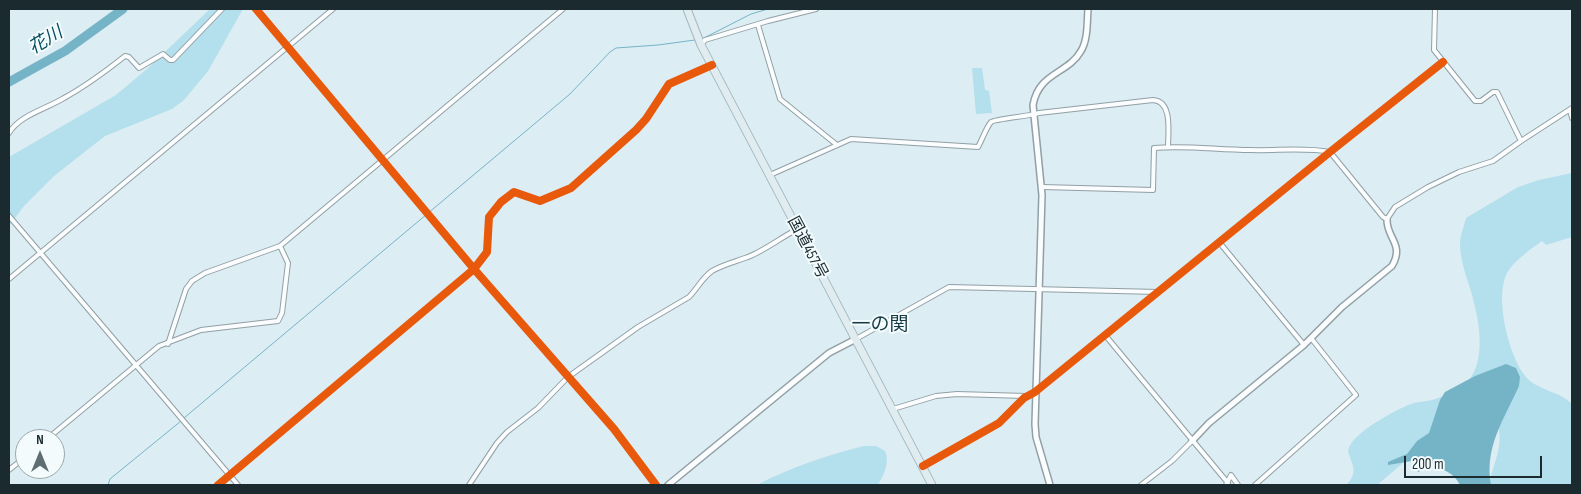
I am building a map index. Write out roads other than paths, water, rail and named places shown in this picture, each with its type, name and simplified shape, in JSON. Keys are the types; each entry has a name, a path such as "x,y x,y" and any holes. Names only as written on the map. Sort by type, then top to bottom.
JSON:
{"highway":[{"name":"国道457号","path":"687,9 700,44 796,230 923,466 931,485"}],"street":[{"path":"9,133 18,123 92,81 125,56 129,57 139,68 163,54 170,60 173,60 222,9"},
{"path":"256,9 474,270 614,429 656,485"},
{"path":"9,279 333,9"},
{"path":"168,344 186,289 192,281 206,273 280,246 563,9"},
{"path":"700,44 705,40 758,24 816,9"},
{"path":"1050,485 1036,437 1035,392 1040,290 1042,187 1033,114 1034,99 1044,82 1070,63 1081,52 1085,41 1088,9"},
{"path":"1435,9 1434,50 1475,101 1481,101 1492,92 1497,92 1521,141"},
{"path":"758,24 780,99 837,144"},
{"path":"923,466 999,423 1024,398 1035,392 1443,62"},
{"path":"218,485 474,270 487,252 489,216 501,202 514,192 540,201 571,188 636,130 646,119 669,84 712,65"},
{"path":"768,175 850,139 978,147 993,121 1033,114 1157,100 1166,108 1168,147"},
{"path":"1141,485 1172,461 1214,418 1304,345 1342,307 1392,266 1396,259 1397,249 1388,227 1387,219 1394,207 1458,172 1493,161 1571,109 1572,118"},
{"path":"1042,187 1153,190 1154,148 1318,150 1330,152 1383,217 1387,219"},
{"path":"9,216 238,485"},
{"path":"469,485 497,443 507,432 538,408 568,377 638,327 688,297 714,270 746,258 796,230"},
{"path":"1219,242 1304,345"},
{"path":"59,429 156,348 201,330 278,321 282,312 288,264 280,246"},
{"path":"668,485 829,353 949,288 1158,292"},
{"path":"1105,335 1227,484"},
{"path":"1255,485 1356,394 1311,338"},
{"path":"893,409 936,396 957,394 1028,396"},
{"path":"1227,484 1230,476 1238,485"}],"waterway":[{"name":"花川","path":"9,82 65,51 123,9"},
{"path":"702,39 751,14 768,9"},
{"path":"184,418 570,94 610,52 616,48 695,40"},
{"path":"108,485 110,479 181,421"}],"district":[{"name":"一の関","path":"880,325"}]}
